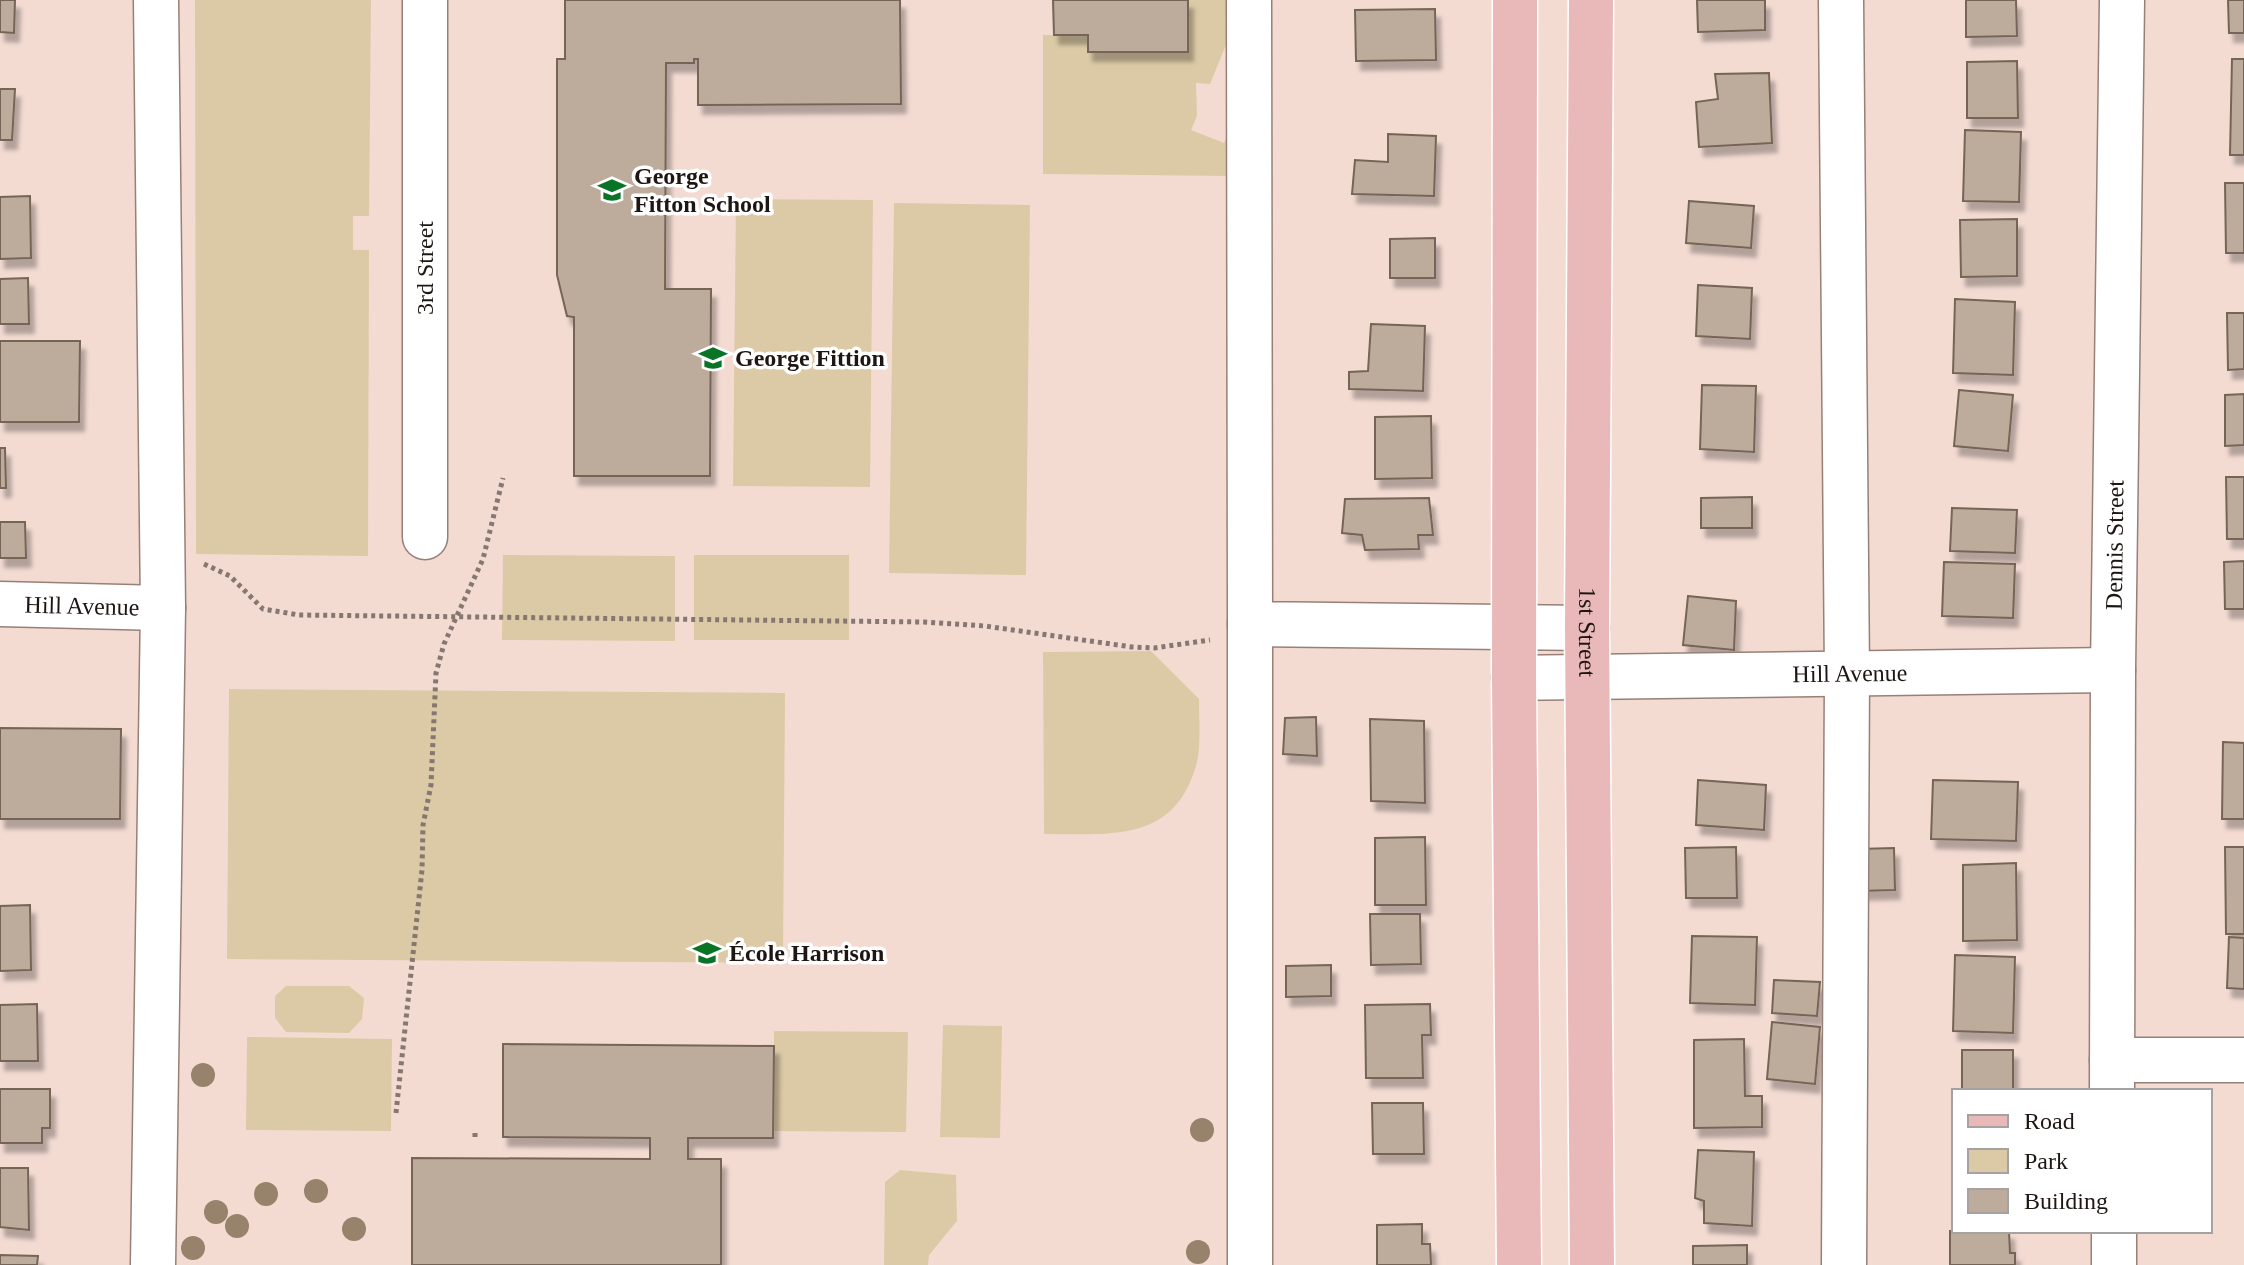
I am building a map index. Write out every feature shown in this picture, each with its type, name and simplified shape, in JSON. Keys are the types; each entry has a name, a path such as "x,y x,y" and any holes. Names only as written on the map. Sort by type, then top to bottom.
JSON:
{"main road":[{"path":"1515,0 1514,678 1519,1265"},
{"name":"1st Street","path":"1591,0 1587,677 1592,1265"}],"street":[{"path":"153,1265 163,587 156,0"},
{"name":"3rd Street","path":"425,0 425,537"},
{"path":"1249,0 1250,1265"},
{"path":"1841,0 1847,674 1844,1265"},
{"name":"Dennis Street","path":"2112,1076 2113,670 2122,0"},
{"name":"Hill Avenue","path":"0,604 163,587"},
{"path":"1250,624 1587,628"},
{"name":"Hill Avenue","path":"1514,678 2113,670"},
{"path":"2112,1076 2244,1060"},
{"path":"2114,1233 2114,1265"}],"path":[{"path":"396,1113 422,870 423,825 431,785 432,700 444,644 483,559 503,478"},
{"path":"163,587 206,564 216,567 263,609 299,615 924,622 1154,648 1220,638 1250,624"}],"green space":[{"path":"195,0 371,0 369,216 353,216 353,250 369,250 368,556 196,554"},
{"path":"1188,0 1230,0 1230,35 1210,84 1196,83 1197,116 1191,130 1224,143 1230,130 1230,176 1043,174 1043,35 1088,35 1088,52 1188,52"},
{"path":"736,199 873,200 870,487 733,486"},
{"path":"894,203 1030,205 1026,575 889,573"},
{"path":"503,555 675,556 675,641 502,640"},
{"path":"694,555 849,555 849,640 694,640"},
{"path":"1151,651 1199,699 1198,755 1187,788 1174,807 1157,820 1138,828 1117,833 1044,834 1043,652"},
{"path":"229,689 785,693 783,963 227,959"},
{"path":"286,986 349,986 364,998 362,1019 349,1033 286,1032 275,1018 275,996"},
{"path":"943,1025 1002,1026 1000,1138 940,1137"},
{"path":"774,1031 908,1032 906,1132 773,1131"},
{"path":"247,1037 392,1039 391,1131 246,1130"},
{"path":"900,1170 956,1175 957,1221 929,1255 928,1265 884,1265 885,1182"}],"building":[{"path":"0,0 15,0 14,33 0,32"},
{"name":"George Fitton School","path":"565,0 900,0 901,104 698,105 698,59 694,59 694,63 666,63 665,289 711,289 710,476 574,476 574,317 567,316 557,275 557,59 565,59"},
{"path":"1053,0 1188,0 1188,52 1088,52 1088,35 1054,35"},
{"path":"1697,0 1765,0 1765,30 1698,32"},
{"path":"1966,0 2016,0 2017,36 1966,37"},
{"path":"2228,0 2244,0 2244,33 2229,33"},
{"path":"1435,9 1436,60 1356,61 1355,10"},
{"path":"2232,59 2244,59 2244,155 2230,155"},
{"path":"2017,61 2018,118 1967,118 1967,62"},
{"path":"1769,73 1772,143 1699,147 1696,102 1718,99 1715,74"},
{"path":"0,89 15,89 12,140 0,140"},
{"path":"1965,130 2021,132 2019,202 1963,201"},
{"path":"1388,134 1436,136 1434,196 1352,194 1355,160 1388,162"},
{"path":"2225,183 2244,183 2244,253 2226,253"},
{"path":"30,196 31,258 0,259 0,197"},
{"path":"1689,201 1754,206 1751,248 1686,243"},
{"path":"2017,219 2017,276 1961,277 1960,220"},
{"path":"1435,238 1435,278 1390,278 1390,239"},
{"path":"28,278 29,324 0,324 0,279"},
{"path":"1698,285 1752,288 1750,339 1696,336"},
{"path":"1955,299 2015,302 2013,375 1953,373"},
{"path":"2227,313 2244,313 2244,369 2228,370"},
{"path":"1371,324 1425,326 1423,391 1349,389 1349,372 1368,371"},
{"path":"0,341 80,341 79,422 0,422"},
{"path":"1702,385 1756,386 1754,452 1700,449"},
{"path":"1959,390 2013,395 2008,451 1954,446"},
{"path":"2244,394 2244,445 2225,446 2225,395"},
{"path":"1431,416 1432,478 1375,479 1375,417"},
{"path":"0,448 5,448 6,488 0,488"},
{"path":"2226,477 2244,477 2244,539 2227,539"},
{"path":"1752,497 1752,528 1701,528 1701,498"},
{"path":"1429,498 1433,535 1418,535 1419,549 1365,550 1362,535 1342,533 1345,499"},
{"path":"1952,508 2017,510 2015,553 1950,551"},
{"path":"0,522 25,522 26,558 0,558"},
{"path":"2244,561 2244,609 2225,609 2224,562"},
{"path":"1944,562 2015,564 2013,618 1942,616"},
{"path":"1688,596 1736,601 1734,650 1683,645"},
{"path":"1316,717 1317,756 1283,754 1285,718"},
{"path":"1370,719 1424,721 1425,803 1371,801"},
{"path":"0,728 121,729 120,819 0,819"},
{"path":"2223,742 2244,743 2244,819 2222,819"},
{"path":"1698,780 1766,785 1764,830 1696,825"},
{"path":"1933,780 2018,782 2016,841 1931,839"},
{"path":"1425,837 1426,905 1375,905 1375,838"},
{"path":"1736,847 1737,898 1686,898 1685,848"},
{"path":"2225,847 2244,847 2244,934 2226,934"},
{"path":"1894,848 1895,890 1858,891 1858,849"},
{"path":"2016,863 2017,940 1963,941 1963,865"},
{"path":"30,905 31,970 0,971 0,906"},
{"path":"1370,914 1420,914 1421,964 1371,965"},
{"path":"1692,936 1757,937 1755,1005 1690,1003"},
{"path":"2229,937 2244,938 2244,989 2227,988"},
{"path":"1955,955 2015,957 2013,1033 1953,1031"},
{"path":"1331,965 1331,996 1286,997 1286,966"},
{"path":"1774,980 1820,982 1817,1016 1772,1013"},
{"path":"37,1004 38,1061 0,1061 0,1005"},
{"path":"1430,1004 1431,1035 1422,1035 1423,1078 1366,1078 1365,1005"},
{"path":"1772,1022 1820,1027 1815,1084 1767,1079"},
{"path":"1744,1039 1745,1096 1762,1096 1762,1127 1694,1128 1694,1040"},
{"path":"503,1044 774,1046 773,1138 688,1138 688,1159 721,1159 721,1265 412,1265 412,1158 650,1159 650,1138 503,1137"},
{"path":"1962,1050 2013,1050 2013,1089 1962,1089"},
{"path":"0,1089 50,1089 50,1128 42,1128 42,1143 0,1143"},
{"path":"1372,1103 1423,1103 1424,1154 1373,1154"},
{"path":"1698,1150 1754,1152 1752,1226 1704,1223 1704,1201 1695,1198"},
{"path":"0,1168 28,1168 29,1230 0,1227"},
{"path":"1422,1224 1422,1244 1430,1244 1431,1265 1377,1265 1377,1225"},
{"path":"1950,1231 2009,1233 2010,1253 2015,1253 2015,1265 1950,1265"},
{"path":"1747,1245 1747,1265 1693,1265 1693,1246"},
{"path":"0,1255 38,1256 37,1265 0,1265"}],"place":[{"name":"George Fitton School","path":"612,190"},
{"name":"George Fittion","path":"713,358"},
{"name":"École Harrison","path":"707,953"}]}
